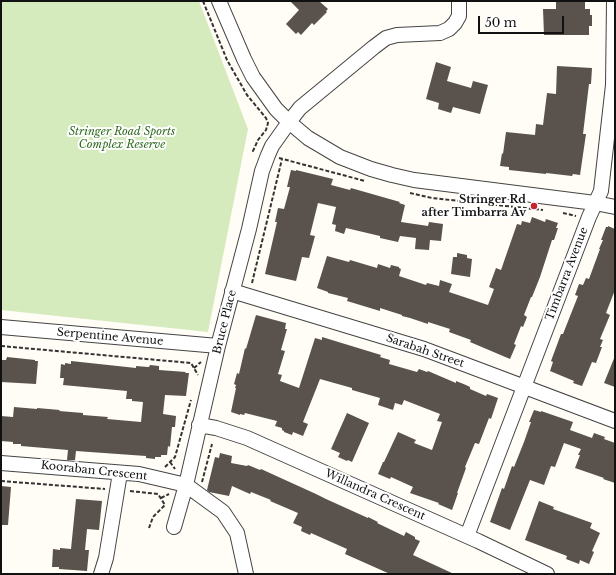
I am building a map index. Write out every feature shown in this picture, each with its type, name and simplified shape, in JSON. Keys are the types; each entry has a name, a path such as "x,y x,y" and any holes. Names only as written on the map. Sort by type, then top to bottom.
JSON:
{"street":[{"path":"219,1 253,77 276,109 308,138 340,157 371,169 414,180 615,207"},
{"name":"Bruce Place","path":"174,527 186,484 218,346 262,170 272,146 300,108 386,38 397,35 440,33 449,29 459,16 459,1"},
{"name":"Timbarra Avenue","path":"467,536 589,217 601,191 613,84 614,1"},
{"name":"Sarabah Street","path":"232,291 424,349 615,421"},
{"name":"Serpentine Avenue","path":"1,327 218,346"},
{"name":"Willandra Crescent","path":"199,425 216,428 247,438 467,536 547,574"},
{"name":"Kooraban Crescent","path":"1,463 140,474 186,484"},
{"path":"100,574 106,558 120,473"},
{"path":"186,484 223,512 237,533 246,574"}],"path":[{"path":"251,286 282,159"},
{"path":"1,346 191,363 198,375"},
{"path":"163,468 176,457 192,397"},
{"path":"202,485 212,444"},
{"path":"1,481 158,494 165,505 153,517 149,528"}],"green space":[{"name":"Stringer Road Sports Complex Reserve","path":"1,1 199,1 248,129 208,332 1,310"}],"building":[{"path":"290,1 319,1 328,9 326,11 327,12 314,25 312,23 301,35 298,32 296,34 286,24 299,10"},
{"path":"556,1 585,1 585,9 590,9 590,15 592,15 592,26 589,26 589,35 544,35 543,9 556,9"},
{"path":"436,62 451,67 447,81 471,88 473,81 488,85 480,114 453,107 451,113 438,109 439,103 426,99"},
{"path":"557,66 592,68 583,134 586,134 580,175 573,174 572,176 509,170 509,167 500,166 506,132 535,135 536,124 543,125 547,93 556,94"},
{"path":"291,170 333,179 331,185 350,190 351,188 400,202 399,203 405,205 401,222 428,226 429,222 443,224 441,241 430,240 429,250 415,249 416,238 400,236 398,242 346,228 344,234 335,231 336,225 332,224 336,207 318,203 310,235 315,236 309,258 302,257 296,281 265,274 277,222 275,222 278,208 284,209 290,187 287,187"},
{"path":"532,217 545,222 546,219 558,223 556,228 558,228 554,240 552,240 540,277 524,315 527,317 523,327 521,326 514,344 516,345 510,359 470,342 471,340 449,332 450,329 428,322 428,324 380,308 380,311 347,301 348,298 328,293 317,288 327,256 349,262 350,260 377,268 378,264 390,268 391,265 399,267 401,269 399,276 426,285 427,283 439,286 440,280 452,284 449,292 488,305 494,289 489,287 496,268 501,270 517,224 521,225 522,221 530,223"},
{"path":"608,226 615,229 615,290 606,313 610,315 600,339 603,340 600,347 602,347 596,363 592,362 582,386 550,371 553,362 551,361 578,296 575,295 579,284 583,285 586,278 589,279 603,240 601,240 606,227"},
{"path":"457,253 467,255 467,258 472,259 470,277 451,274 453,257 457,257"},
{"path":"256,315 286,323 285,329 287,329 281,350 285,351 278,374 282,375 280,381 299,388 315,338 322,340 322,337 381,355 380,357 390,360 389,364 417,372 419,369 428,371 456,383 456,381 466,385 470,387 470,389 486,396 487,394 498,398 491,419 489,418 479,444 475,443 465,467 466,468 452,510 438,504 439,503 410,493 413,487 391,477 390,479 378,474 398,432 416,440 414,443 432,450 442,422 437,421 440,414 404,400 402,405 395,403 393,410 378,405 380,398 320,379 303,422 308,424 303,436 293,432 292,435 284,432 282,428 275,426 277,421 245,413 244,415 240,415 231,412 236,388 236,385 234,384 237,373 239,374 245,348 246,349"},
{"path":"615,356 615,387 604,383"},
{"path":"7,357 38,361 36,384 1,382 1,360 6,360"},
{"path":"71,361 136,368 136,366 149,367 150,365 159,366 159,370 189,373 186,396 165,395 163,414 176,416 175,427 172,427 170,447 168,446 167,455 155,457 155,459 146,458 146,456 76,451 75,460 67,460 68,450 21,446 21,444 13,444 13,442 1,441 1,416 13,417 14,407 60,410 59,411 83,413 83,415 108,417 107,419 141,422 143,402 126,399 127,391 63,385 64,378 60,378 61,364 71,364"},
{"path":"534,410 573,422 570,430 592,438 594,433 615,443 615,483 575,468 581,449 564,443 555,467 551,466 544,485 530,480 510,530 490,522 502,488 504,489 512,466 514,467 524,442"},
{"path":"347,413 369,423 352,462 338,457 340,453 331,449"},
{"path":"220,453 232,456 231,463 248,465 260,470 261,469 368,517 404,536 406,532 420,541 413,555 454,574 390,574 345,554 347,549 311,533 310,535 301,531 302,527 293,523 298,513 270,501 271,500 251,492 250,494 232,486 229,496 209,492 207,490 215,457 219,458"},
{"path":"1,486 11,487 8,525 1,525"},
{"path":"76,499 102,501 99,530 87,529 85,550 89,550 87,571 52,567 53,549 71,549"},
{"path":"539,501 554,507 553,509 592,523 590,528 600,533 592,551 594,552 589,564 580,560 579,564 566,559 567,556 525,540"}],"place":[{"name":"Stringer Rd after Timbarra Av","path":"534,206"}]}
